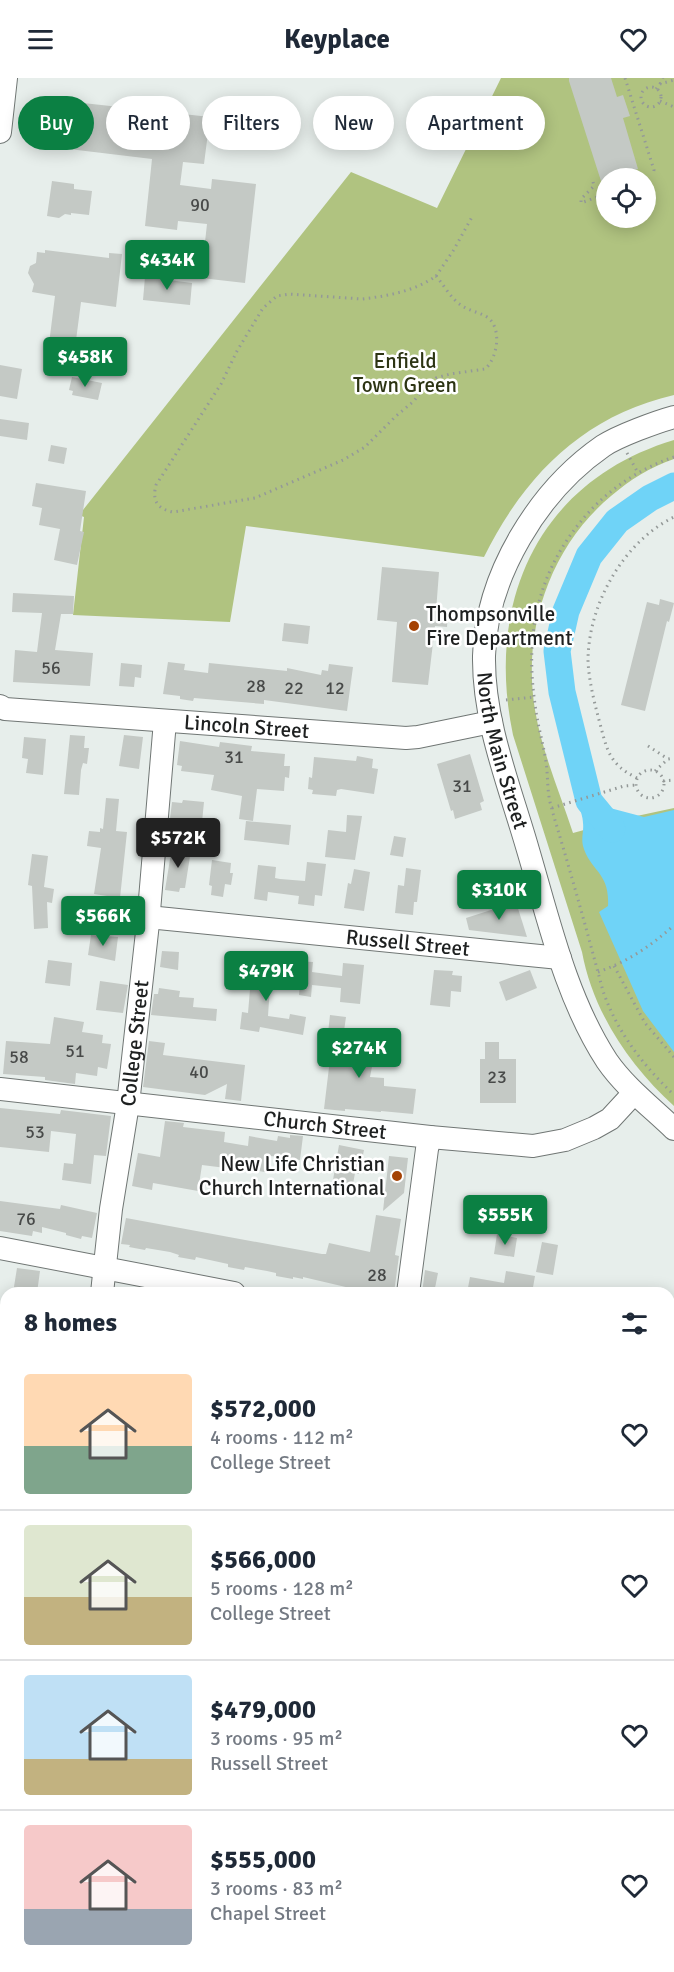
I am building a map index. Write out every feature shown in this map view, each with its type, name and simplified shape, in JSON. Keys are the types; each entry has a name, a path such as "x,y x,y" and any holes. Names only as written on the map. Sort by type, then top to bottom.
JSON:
{"street":[{"path":"0,132 6,78"},
{"name":"North Main Street","path":"674,417 604,445 577,467 531,519 513,549 492,601 484,656 491,723 560,958 584,1019 608,1062 634,1093 674,1129"},
{"name":"Lincoln Street","path":"0,706 165,721 406,738 491,723"},
{"name":"College Street","path":"103,1287 111,1209 128,1104 148,917 165,721"},
{"name":"Russell Street","path":"148,917 560,958"},
{"name":"Church Street","path":"0,1089 430,1137 533,1146 549,1144 594,1128 610,1119 634,1093"},
{"path":"409,1287 430,1137"},
{"path":"0,1248 202,1287"}],"path":[{"path":"625,78 653,168"},
{"path":"656,89 663,78"},
{"path":"660,84 674,80"},
{"path":"652,87 656,89 660,93 658,104 652,107 646,105 642,101 642,94 646,89 652,87"},
{"path":"660,100 674,107"},
{"path":"633,104 642,101"},
{"path":"593,182 594,186 581,199 581,203 596,197"},
{"path":"436,276 460,305 488,318 493,323 496,348 489,366 485,369 436,378 365,447 344,460 314,471 266,494 255,498 172,512 156,505 154,500 156,485 221,384 237,351 267,303 277,296 289,294 374,298 423,285 436,276 472,217"},
{"path":"627,453 638,473"},
{"path":"674,457 638,473 608,493 588,513 563,545 547,575 536,610 532,675 554,807 608,1006 620,1030 640,1059 674,1095"},
{"path":"637,778 620,768 608,752 590,677 588,660 591,638 601,598 620,567 654,529 674,518"},
{"path":"504,700 534,697"},
{"path":"648,746 668,759"},
{"path":"655,771 662,777 662,791 656,797 643,796 636,785 637,778 644,772 655,771 668,759 674,758"},
{"path":"663,782 674,780"},
{"path":"554,807 624,786 636,785"},
{"path":"598,972 615,966 655,943 673,926"},
{"path":"615,966 645,1023 674,1057"}],"green space":[{"name":"Enfield Town Green","path":"501,78 674,78 674,395 641,405 612,418 584,434 560,454 518,500 484,557 246,526 230,622 73,615 84,517 79,515 351,172 437,208 466,150 545,150 545,96 492,96"},
{"path":"674,440 674,459 649,470 618,490 589,517 571,540 556,566 537,621 532,680 535,710 542,741 573,833 674,808 674,1106 628,1056 604,1017 595,996 513,735 506,686 507,639 516,594 532,553 556,516 588,485 627,459"}],"water":[{"path":"602,797 610,808 644,817 674,810 674,1052 643,1011 599,912 608,906 608,895 603,879 583,846 583,821 579,804"}],"building":[{"path":"569,78 611,78 617,97 623,95 630,116 623,118 638,168 597,168"},
{"path":"94,104 106,106 106,150 190,150 190,115 202,116 202,150 206,150 204,164 183,162 180,185 211,189 212,179 256,184 245,283 201,278 207,224 178,221 177,230 145,226 152,159 77,150 94,150"},
{"path":"52,181 74,184 74,189 92,191 89,215 71,213 71,215 65,214 59,218 47,216"},
{"path":"45,250 109,258 109,253 122,254 116,307 81,302 75,348 85,350 83,365 47,360 55,296 32,292 34,284 28,273 30,266 36,263 37,252 45,253"},
{"path":"145,277 192,283 190,305 143,300"},
{"path":"0,365 22,369 17,399 0,396"},
{"path":"72,377 102,383 98,400 72,395 73,391 69,390"},
{"path":"0,419 29,423 27,440 0,436"},
{"path":"51,445 67,448 64,464 48,461"},
{"path":"36,483 86,491 80,531 84,532 77,565 54,560 60,529 39,525 42,508 32,506"},
{"name":"Thompsonville Fire Department","path":"382,567 439,572 436,611 448,612 447,627 435,626 428,685 392,682 397,622 377,620"},
{"path":"13,593 74,596 73,614 61,614 55,650 93,653 90,686 13,682 15,650 37,652 42,613 12,612"},
{"path":"660,599 674,603 669,622 667,621 645,711 621,705 647,602 659,605"},
{"path":"284,623 310,626 308,644 282,641"},
{"path":"168,662 185,664 184,670 208,673 209,663 287,671 287,668 321,675 322,670 328,671 329,664 353,667 347,711 264,700 264,704 194,698 193,701 180,699 180,696 163,694"},
{"path":"121,663 142,665 141,678 135,677 134,687 119,686"},
{"path":"70,735 85,736 84,748 89,748 87,764 83,763 81,770 79,795 64,794"},
{"path":"124,735 143,737 139,769 119,766"},
{"path":"24,737 46,739 43,775 26,773 28,759 22,758"},
{"path":"180,741 219,747 220,742 252,746 251,751 285,754 284,766 290,766 289,778 285,777 284,791 257,789 253,821 239,819 242,796 211,790 214,775 181,771 182,766 177,765"},
{"path":"470,754 484,801 480,803 482,810 455,819 437,764"},
{"path":"357,756 373,759 372,768 378,769 374,794 341,789 337,790 336,796 312,794 313,790 308,789 309,777 312,778 314,757 356,761"},
{"path":"106,798 119,799 116,831 127,832 120,898 94,894 101,848 87,846 89,831 100,832 100,828 103,829"},
{"path":"183,800 204,802 202,822 170,819 172,802 182,803"},
{"path":"347,815 362,816 355,860 325,857 328,830 346,832"},
{"path":"246,821 291,825 289,845 244,840"},
{"path":"394,836 406,838 403,857 390,855"},
{"path":"172,847 191,850 185,888 180,888 179,892 165,890"},
{"path":"32,854 48,856 44,887 54,889 52,903 47,902 48,928 34,929 32,886 28,885"},
{"path":"212,860 231,863 230,873 233,873 231,885 225,884 223,897 211,895 212,886 209,885"},
{"path":"307,862 326,864 322,896 315,895 314,906 298,904 299,896 268,892 267,901 254,899 258,865 276,867 275,878 305,881"},
{"path":"406,868 421,870 413,915 395,913 398,885 404,886"},
{"path":"354,869 370,872 364,911 344,908 348,883 351,884"},
{"path":"516,902 527,937 469,930 466,918"},
{"path":"91,935 118,937 115,961 88,955"},
{"path":"162,951 179,952 178,970 160,967"},
{"path":"253,954 272,956 268,1016 289,1019 290,1014 306,1017 303,1035 260,1027 259,1032 240,1029 242,1012 248,1013"},
{"path":"48,960 72,963 70,986 45,983"},
{"path":"296,961 313,962 312,972 342,976 343,963 364,965 360,1004 340,1002 341,988 312,985 311,997 299,995 300,983 294,982"},
{"path":"434,970 453,971 452,975 462,976 461,992 451,991 450,1007 430,1005"},
{"path":"530,970 537,988 506,1001 499,982"},
{"path":"100,981 128,985 123,1013 96,1010"},
{"path":"159,988 180,991 179,997 194,998 193,1007 217,1009 216,1021 151,1015 154,994 158,994"},
{"path":"330,1015 346,1017 342,1045 375,1051 370,1077 384,1078 384,1086 416,1089 413,1114 324,1109 330,1059 322,1058 325,1042 327,1042"},
{"path":"54,1017 84,1022 82,1032 103,1035 102,1043 111,1044 107,1069 98,1067 97,1076 76,1073 75,1084 45,1080 45,1077 3,1074 6,1041 50,1044"},
{"path":"149,1041 165,1043 163,1055 245,1065 241,1101 225,1099 227,1084 205,1095 143,1087"},
{"path":"485,1042 499,1042 499,1059 516,1059 516,1103 480,1103 480,1059 485,1059"},
{"path":"0,1108 60,1114 61,1110 111,1116 106,1156 94,1155 91,1184 62,1180 64,1163 73,1164 76,1134 51,1131 49,1152 0,1147"},
{"path":"165,1121 184,1123 183,1127 225,1132 224,1142 248,1146 249,1136 277,1141 278,1136 290,1138 290,1135 303,1136 300,1160 271,1156 270,1163 266,1162 265,1172 202,1165 198,1191 153,1183 152,1190 132,1186 138,1153 160,1157"},
{"path":"339,1145 364,1150 359,1174 355,1173 353,1184 333,1180"},
{"name":"New Life Christian Church International","path":"389,1156 408,1158 404,1193 383,1211"},
{"path":"0,1201 60,1209 61,1205 97,1213 92,1238 82,1236 81,1239 42,1227 42,1233 33,1231 32,1236 0,1231"},
{"path":"376,1215 401,1219 395,1255 399,1256 395,1287 346,1287 303,1277 303,1279 293,1277 293,1279 276,1276 276,1273 267,1271 245,1267 244,1270 196,1257 195,1260 178,1257 179,1255 170,1252 146,1248 145,1250 121,1244 126,1218 322,1254 326,1254 329,1243 370,1252"},
{"path":"497,1234 517,1238 514,1257 494,1254"},
{"path":"542,1242 558,1245 553,1275 536,1272"},
{"path":"17,1268 40,1271 38,1287 14,1287"},
{"path":"425,1270 438,1273 435,1287 423,1287"},
{"path":"506,1271 535,1276 533,1287 468,1287 470,1277 504,1283"}],"waterway":[{"path":"612,829 589,801 562,692 557,651 566,611 589,556 617,521 650,498 674,486"}],"place":[{"name":"Thompsonville Fire Department","path":"414,626"},
{"name":"New Life Christian Church International","path":"397,1176"}]}
